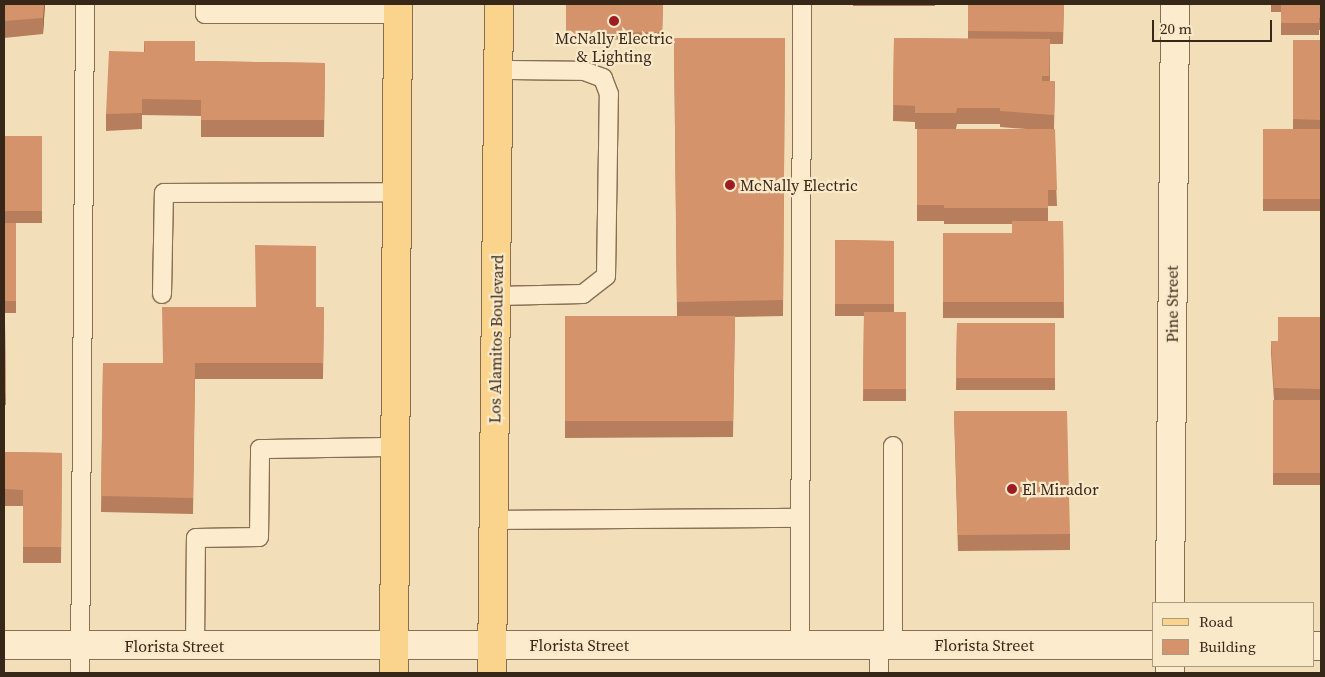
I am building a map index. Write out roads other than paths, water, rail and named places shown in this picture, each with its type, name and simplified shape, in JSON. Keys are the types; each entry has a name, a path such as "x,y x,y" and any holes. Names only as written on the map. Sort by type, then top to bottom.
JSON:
{"main road":[{"name":"Los Alamitos Boulevard","path":"492,673 500,4"},
{"path":"394,673 398,9"}],"street":[{"name":"Pine Street","path":"1170,602 1175,4"},
{"name":"Florista Street","path":"4,646 1152,646"}],"lane":[{"path":"80,673 85,4"},
{"path":"205,4 205,14 398,9"},
{"path":"800,646 802,4"},
{"path":"497,296 583,294 606,276 610,94 603,78 584,71 498,70"},
{"path":"162,294 164,193 397,192"},
{"path":"880,673 886,646 893,446"},
{"path":"195,647 196,538 259,537 260,449 394,447"},
{"path":"494,520 800,518"}],"place":[{"name":"McNally Electric & Lighting","path":"614,21"},
{"name":"McNally Electric","path":"730,185"},
{"name":"El Mirador","path":"1012,489"}]}
